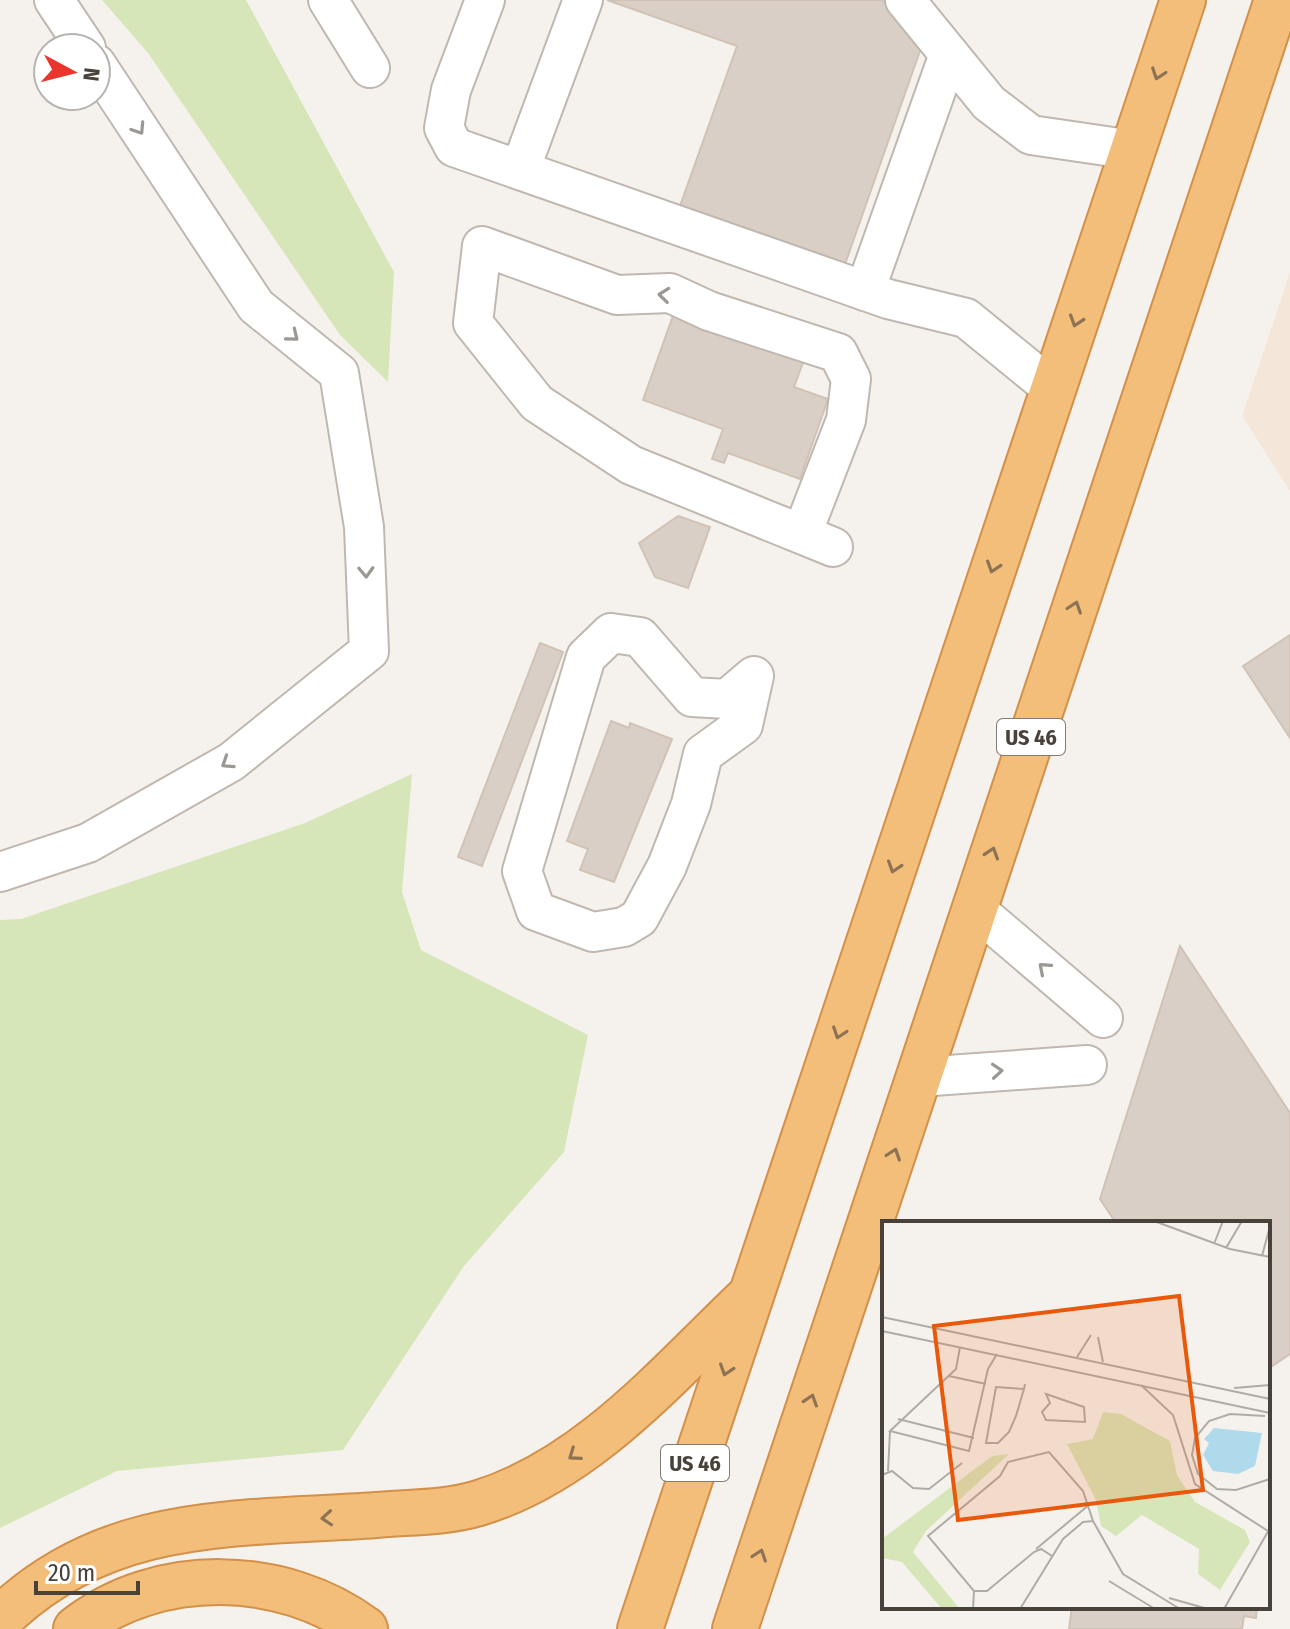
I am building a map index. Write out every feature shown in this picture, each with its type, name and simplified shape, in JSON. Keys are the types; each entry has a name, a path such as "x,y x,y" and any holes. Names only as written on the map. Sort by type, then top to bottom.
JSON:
{"highway":[{"name":"US 46","path":"640,1629 1183,0"},
{"name":"US 46","path":"735,1629 1277,0"},
{"path":"0,1619 44,1581 75,1561 113,1545 159,1532 426,1511 476,1504 511,1491 552,1471 589,1444 750,1296"},
{"path":"76,1629 110,1608 152,1593 192,1583 234,1582 272,1586 311,1599 365,1629"}],"street":[{"path":"54,0 75,32"},
{"path":"328,0 370,68"},
{"path":"485,0 451,90 444,128 454,147 865,291 966,318 1053,389"},
{"path":"520,170 583,0"},
{"path":"905,0 989,103 1031,135 1133,150"},
{"path":"865,291 949,54"},
{"path":"0,872 88,843 231,762 369,651 364,527 339,373 256,306 112,88"},
{"path":"482,246 617,295 670,293 709,311 838,353 851,379 846,420 818,541 631,465 537,403 473,323 482,246"},
{"path":"611,633 640,637 692,697 691,724 703,754 691,804 667,866 639,918 624,927 593,932 536,911 522,871 586,657 611,633"},
{"path":"692,697 727,699 754,676 743,725 703,754"},
{"path":"974,908 1103,1018"},
{"path":"920,1077 1087,1065"}],"shaded area":[{"path":"1290,272 1290,491 1242,416"}],"green space":[{"path":"102,0 246,0 394,272 388,382 340,335 148,53"},
{"path":"412,774 402,892 421,950 588,1035 564,1152 464,1266 343,1450 117,1471 0,1528 0,920 21,919 305,823"}],"building":[{"path":"607,0 883,0 921,48 844,267 679,209 737,46"},
{"path":"674,313 808,349 794,387 828,399 800,479 728,453 724,463 712,459 723,429 643,400"},
{"path":"678,516 710,527 688,588 655,577 639,543"},
{"path":"1290,635 1290,738 1243,666"},
{"path":"540,643 563,652 482,866 458,857"},
{"path":"611,721 629,728 630,723 672,739 614,882 580,870 588,849 567,841"},
{"path":"1180,946 1290,1113 1290,1354 1270,1368 1270,1221 1115,1221 1100,1199"},
{"path":"1072,1609 1257,1609 1256,1618 1244,1616 1242,1629 1069,1629"}]}
